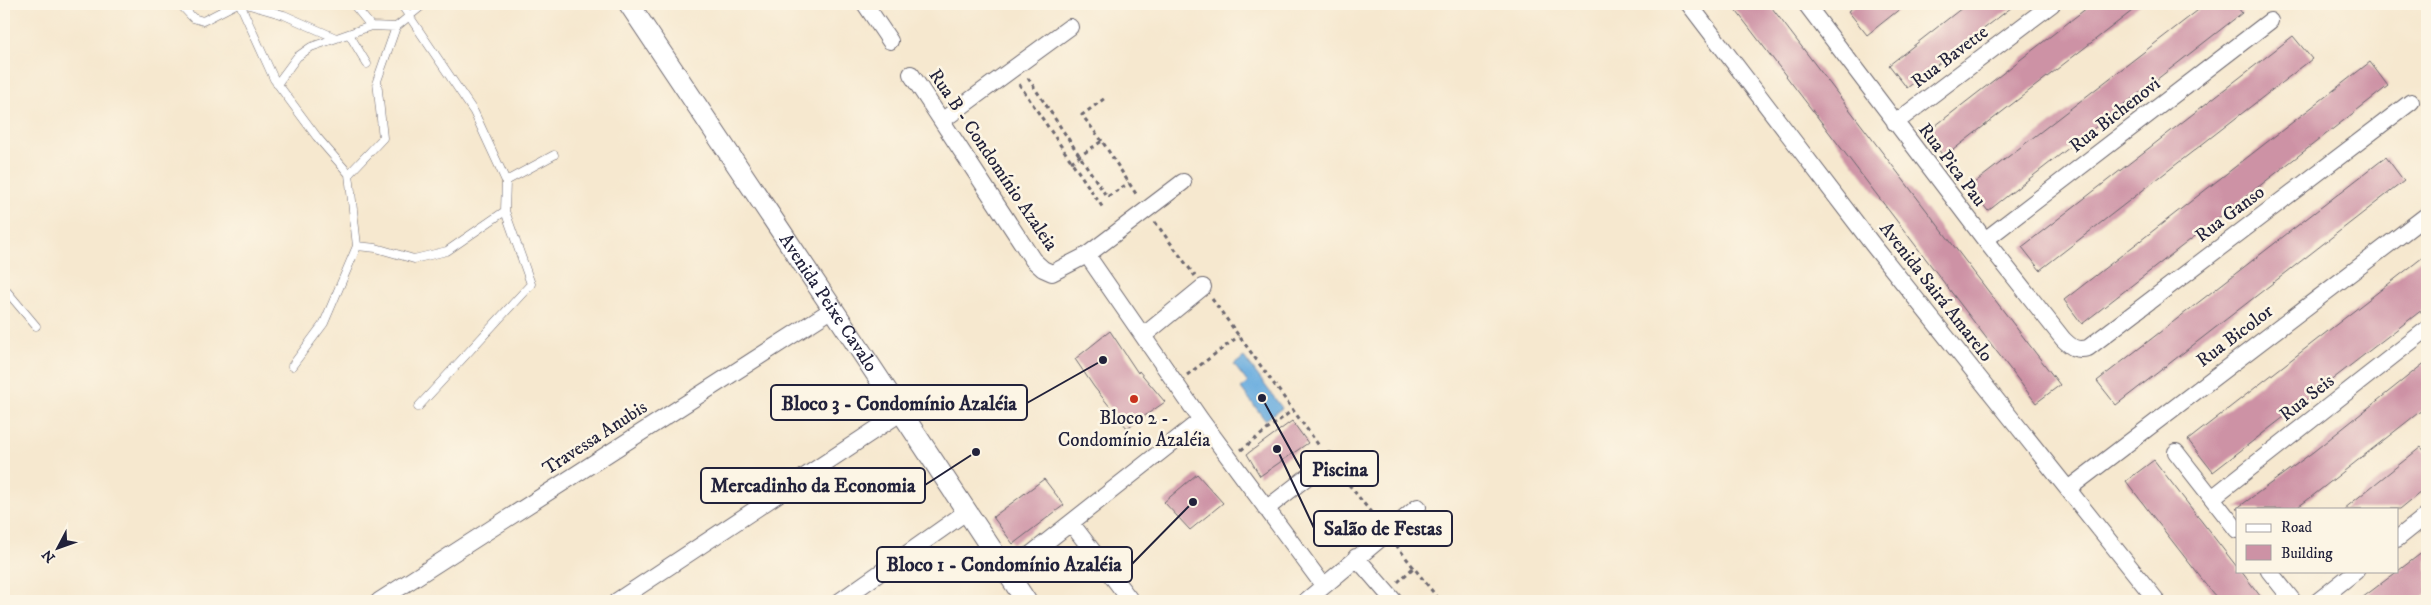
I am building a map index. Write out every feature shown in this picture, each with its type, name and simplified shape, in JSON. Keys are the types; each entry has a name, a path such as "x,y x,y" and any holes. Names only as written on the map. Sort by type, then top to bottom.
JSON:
{"street":[{"name":"Avenida Peixe Cavalo","path":"629,4 1026,601"},
{"path":"865,4 890,41"},
{"name":"Avenida Sairá Amarelo","path":"1689,4 1873,245 2157,601"},
{"name":"Rua Pica Pau","path":"1808,4 1895,123 1985,240 2071,347"},
{"name":"Rua Bavette","path":"1895,123 2052,4"},
{"name":"Rua Bichenovi","path":"1985,240 2270,21"},
{"path":"943,120 1023,71 1070,28"},
{"name":"Rua B - Condomínio Azaleia","path":"911,74 943,120 1032,260 1043,269 1052,273 1087,255"},
{"name":"Rua Ganso","path":"2071,347 2080,350 2088,348 2411,102"},
{"path":"1183,182 1087,255 1201,420 1324,585"},
{"name":"Rua Bicolor","path":"2068,489 2427,215"},
{"path":"1142,336 1203,287"},
{"name":"Travessa Anubis","path":"379,601 833,309"},
{"name":"Rua Seis","path":"2212,498 2427,329"},
{"path":"617,601 902,412"},
{"path":"1007,573 1201,420"},
{"path":"2176,452 2236,529"},
{"path":"1266,509 1329,460"},
{"path":"1306,601 1356,557 1418,508"},
{"path":"840,601 966,512"},
{"path":"2398,538 2427,515"},
{"path":"1071,522 1131,601"},
{"path":"1356,557 1390,597"},
{"path":"2270,572 2293,601"},
{"path":"2318,601 2355,572"}],"lane":[{"path":"180,4 193,18 203,21 236,4"},
{"path":"240,4 277,84 317,137 349,174 357,246 324,323 292,366"},
{"path":"246,4 284,15 336,38"},
{"path":"353,4 371,26"},
{"path":"400,4 410,15 474,112 506,181 505,211 531,284 418,407"},
{"path":"349,174 383,138 377,81 396,27 424,4"},
{"path":"277,84 297,57 311,47 371,26 396,27"},
{"path":"349,34 367,64"},
{"path":"506,181 554,155"},
{"path":"357,246 376,248 414,259 447,251 505,211"},
{"path":"4,288 36,326"}],"path":[{"path":"1023,71 1107,197 1129,183"},
{"path":"1023,71 1018,84 1103,208"},
{"path":"1105,98 1082,115 1102,141 1147,211 1294,409 1329,460 1440,601"},
{"path":"1071,162 1102,141"},
{"path":"1176,383 1238,336"},
{"path":"1230,459 1294,409"},
{"path":"1390,597 1414,566"}],"water":[{"path":"1244,357 1282,408 1265,420 1241,388 1248,383 1234,365"}],"building":[{"path":"1731,4 1769,4 2060,385 2036,403"},
{"path":"1858,4 1906,4 1867,35 1848,11"},
{"path":"1967,4 2016,4 1907,88 1889,65"},
{"path":"2092,4 2141,4 1944,157 1926,133"},
{"path":"2206,4 2235,4 2242,13 1988,211 1969,187"},
{"path":"2293,36 2312,59 2040,270 2022,247"},
{"path":"2370,62 2388,86 2082,324 2064,300"},
{"path":"2386,157 2404,181 2116,405 2097,381"},
{"path":"2427,254 2427,306 2213,472 2188,440"},
{"path":"1110,331 1138,373 1139,371 1165,402 1127,428 1094,387 1075,359"},
{"path":"2427,361 2427,406 2306,501 2296,508 2237,508 2313,452"},
{"path":"1292,421 1308,443 1260,476 1247,454"},
{"path":"2421,447 2427,454 2427,487 2400,509 2345,508"},
{"path":"2154,460 2236,566 2236,572 2242,572 2264,601 2219,601 2126,481"},
{"path":"1197,474 1223,503 1190,530 1164,502"},
{"path":"1044,479 1064,505 1013,544 993,517"},
{"path":"2427,549 2427,593 2416,601 2358,601 2398,572"}],"place":[{"name":"Bloco 3 - Condomínio Azaléia","path":"1103,360"},
{"name":"Piscina","path":"1262,398"},
{"name":"Bloco 2 - Condomínio Azaléia","path":"1134,399"},
{"name":"Salão de Festas","path":"1277,449"},
{"name":"Mercadinho da Economia","path":"976,452"},
{"name":"Bloco 1 - Condomínio Azaléia","path":"1193,502"}]}
